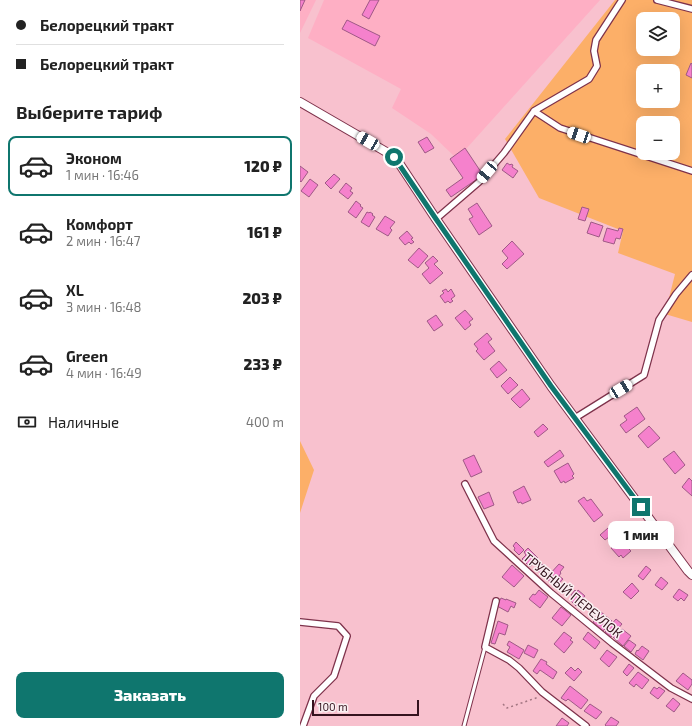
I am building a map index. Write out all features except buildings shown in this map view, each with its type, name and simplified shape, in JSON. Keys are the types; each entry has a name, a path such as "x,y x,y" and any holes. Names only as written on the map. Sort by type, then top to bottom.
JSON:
{"street":[{"path":"436,219 479,182 504,152 534,111 589,79 597,66 594,51 596,40 622,0"},
{"path":"657,0 692,9"},
{"path":"300,102 394,157 551,386 692,575"},
{"path":"534,111 560,128 692,172"},
{"path":"575,418 644,375 659,320 676,294 692,275"},
{"name":"ТРУБНЫЙ ПЕРЕУЛОК","path":"465,484 494,541 551,593 612,643 671,688 692,699"},
{"path":"496,601 485,647 509,660 519,668 542,692 579,724 586,726"},
{"path":"300,622 338,626 347,636 334,676 314,696 303,726"}],"lane":[{"path":"464,726 485,647"}],"path":[{"path":"503,704 507,708 536,698"}],"shaded area":[{"path":"300,0 316,0 300,33"},
{"path":"324,0 600,0 466,149 454,156 431,134 392,108 401,89 308,38"},
{"path":"615,0 692,0 692,322 665,314 675,274 618,253 623,231 539,198 505,139"},
{"path":"300,441 314,470 300,513"}],"route":[{"path":"394,157 551,386 641,507"}]}
